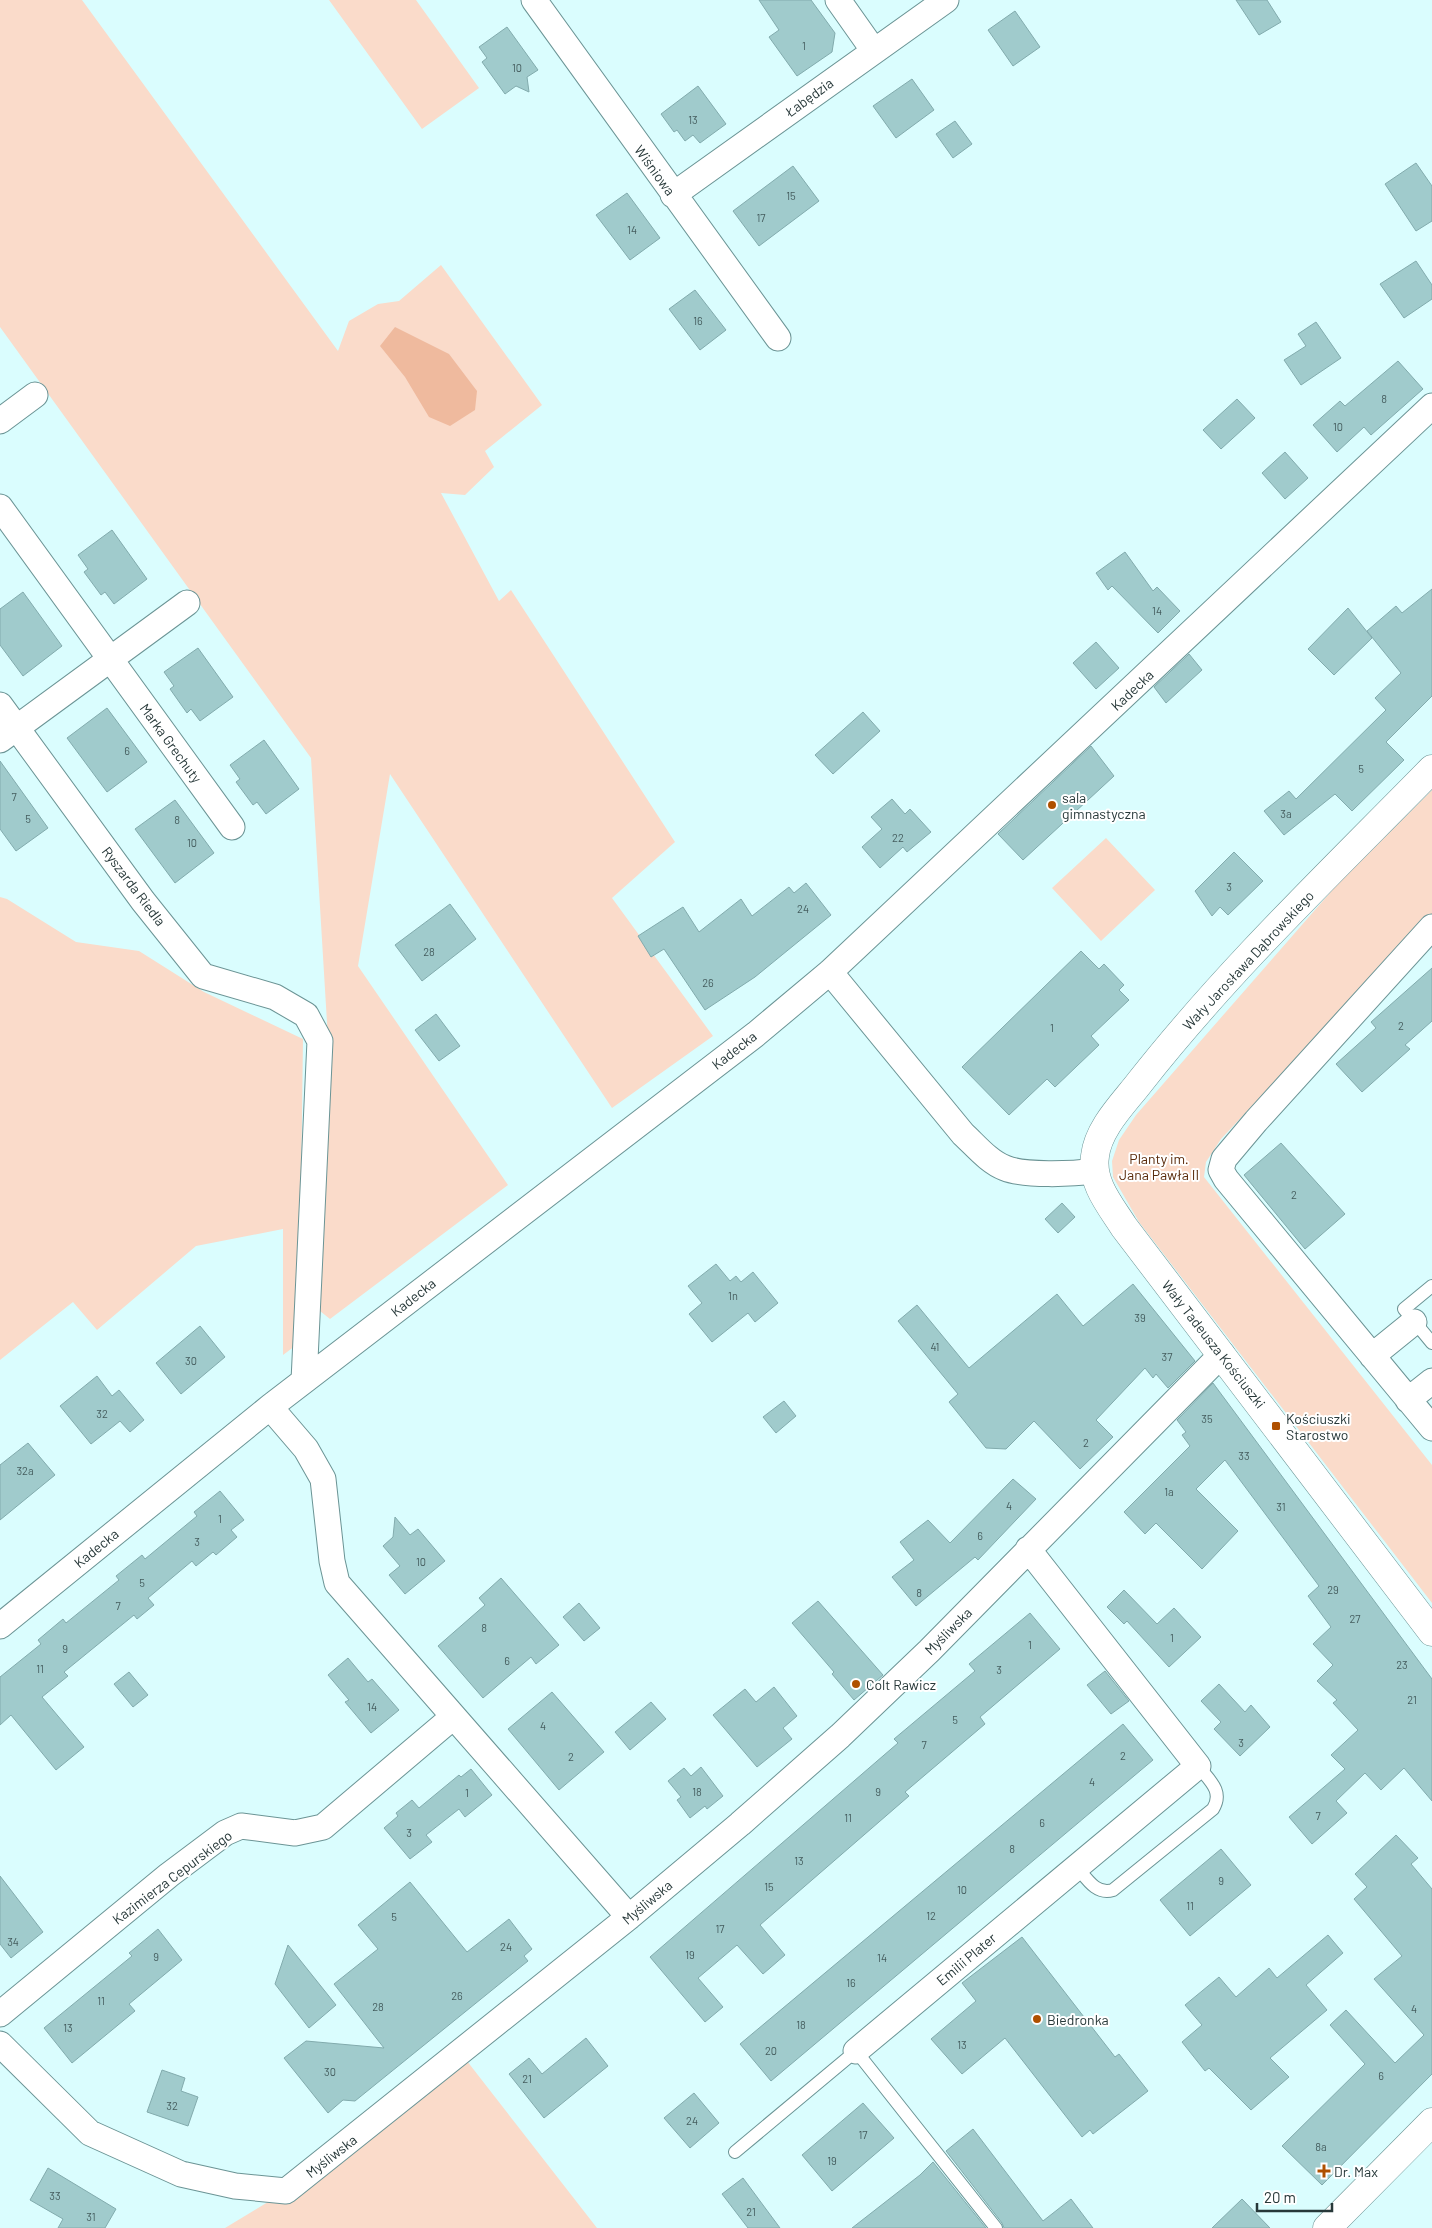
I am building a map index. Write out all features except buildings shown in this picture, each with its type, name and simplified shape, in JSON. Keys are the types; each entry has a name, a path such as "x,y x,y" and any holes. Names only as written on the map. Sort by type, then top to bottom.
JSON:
{"street":[{"name":"Wiśniowa","path":"534,0 778,338"},
{"path":"838,0 874,51"},
{"name":"Łabędzia","path":"673,195 946,0"},
{"path":"0,421 36,395"},
{"name":"Kadecka","path":"0,1626 270,1407 756,1034 830,972 1432,406"},
{"name":"Marka Grechuty","path":"0,507 232,827"},
{"path":"8,734 187,603"},
{"name":"Ryszarda Riedla","path":"0,706 8,734 203,976 275,997 306,1015 320,1041 304,1381"},
{"name":"Wały Jarosława Dąbrowskiego","path":"1094,1172 1095,1154 1104,1132 1176,1038 1288,915 1432,770"},
{"path":"1432,928 1256,1121 1224,1159 1221,1170 1226,1179 1432,1428"},
{"path":"830,972 963,1134 988,1157 1006,1168 1057,1174 1094,1172"},
{"name":"Wały Tadeusza Kościuszki","path":"1094,1172 1102,1195 1124,1227 1432,1632"},
{"path":"1372,1356 1414,1322"},
{"name":"Myśliwska","path":"0,2044 90,2132 181,2174 235,2186 286,2191 629,1918 840,1736 929,1651 1222,1354"},
{"path":"1408,1400 1432,1381"},
{"path":"270,1407 306,1449 323,1479 332,1561 337,1583 629,1918"},
{"path":"1028,1549 1198,1766"},
{"name":"Kazimierza Cepurskiego","path":"0,2014 169,1875 225,1833 241,1826 295,1833 323,1827 453,1717"},
{"name":"Emilii Plater","path":"856,2051 1198,1766"},
{"path":"1327,2228 1432,2122"}],"lane":[{"path":"1432,1286 1404,1308 1432,1343"},
{"path":"1077,1867 1096,1889 1102,1891 1113,1890 1213,1809 1218,1798 1217,1792 1198,1766"},
{"path":"856,2051 996,2228"},
{"name":"Emilii Plater","path":"735,2152 856,2051"}],"green space":[{"path":"0,0 82,0 338,351 349,321 378,304 399,301 441,265 542,405 485,451 494,467 465,495 441,493 499,601 511,590 675,842 612,898 713,1036 612,1108 390,774 358,966 508,1185 330,1319 315,1307 328,1039 311,758 0,327"},
{"path":"329,0 416,0 479,88 422,129"},
{"name":"Planty im. Jana Pawła II","path":"1432,790 1432,915 1221,1139 1206,1162 1204,1177 1432,1465 1432,1603 1139,1222 1113,1177 1112,1161 1119,1140 1136,1115 1335,887"},
{"path":"1106,838 1155,890 1101,941 1052,888"},
{"path":"0,897 7,899 76,942 139,951 204,992 303,1039 299,1343 283,1355 283,1229 196,1246 97,1330 73,1302 0,1360"},
{"path":"460,2052 597,2228 225,2228 286,2191"}],"shaded area":[{"path":"395,327 449,354 477,391 475,410 450,426 429,417 405,377 380,346"}],"place":[{"name":"sala gimnastyczna","path":"1052,805"},
{"name":"Kościuszki Starostwo","path":"1276,1426"},
{"name":"Colt Rawicz","path":"856,1684"},
{"name":"Biedronka","path":"1037,2019"},
{"name":"Dr. Max","path":"1324,2171"}]}
